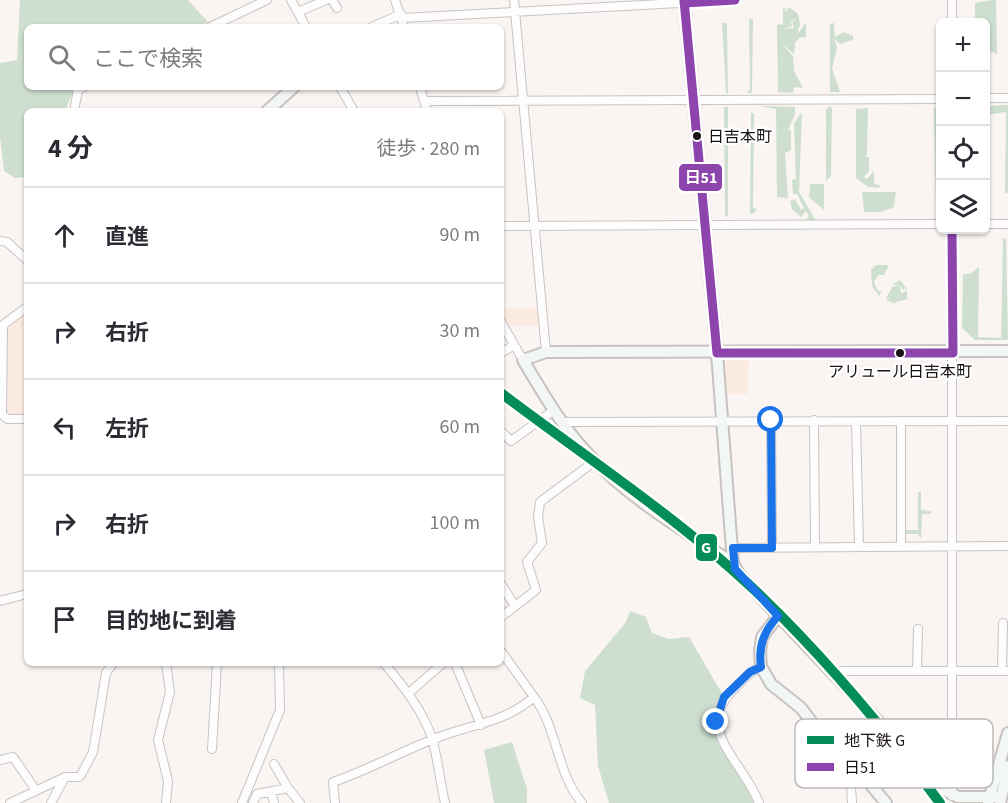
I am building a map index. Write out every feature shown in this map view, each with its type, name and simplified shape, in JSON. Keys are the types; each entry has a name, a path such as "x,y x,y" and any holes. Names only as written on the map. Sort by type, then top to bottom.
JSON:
{"street":[{"path":"216,24 267,0"},
{"path":"291,0 304,24"},
{"path":"298,12 326,0"},
{"path":"332,0 337,8"},
{"path":"395,0 403,24"},
{"path":"514,0 546,352"},
{"path":"380,24 401,16 735,0"},
{"path":"952,0 952,18"},
{"path":"684,1 717,353 733,563"},
{"path":"75,108 78,90"},
{"path":"270,108 291,90"},
{"path":"342,90 352,108"},
{"path":"421,90 426,108"},
{"path":"990,98 1008,98"},
{"path":"424,100 936,99"},
{"path":"504,226 936,224"},
{"path":"990,224 1008,224"},
{"path":"951,719 952,234"},
{"path":"0,241 7,242 24,257"},
{"path":"24,309 2,326 2,414 7,419 24,419"},
{"path":"504,327 562,422 595,461 639,500 733,563 739,574 877,719"},
{"path":"504,351 514,345"},
{"path":"523,360 546,352 953,354 1008,351"},
{"path":"504,434 511,441 554,410"},
{"path":"771,420 772,548"},
{"path":"814,420 815,547"},
{"path":"562,422 1008,421"},
{"path":"856,422 859,547"},
{"path":"901,422 901,546"},
{"path":"504,615 536,590 527,562 542,543 538,517 540,502 595,461"},
{"path":"733,548 1008,546"},
{"path":"504,589 515,606"},
{"path":"0,600 24,595"},
{"path":"778,616 762,637 761,667 771,684 801,708 810,719"},
{"path":"831,671 1005,671 1003,623"},
{"path":"917,671 918,629"},
{"path":"504,655 543,709 565,775 582,803"},
{"path":"10,803 35,789 65,777 79,777 93,752 106,673 111,666"},
{"path":"166,666 170,692 158,740 168,781 166,803"},
{"path":"212,750 217,666"},
{"path":"242,803 280,710 279,666"},
{"path":"386,666 409,693 432,739 445,803"},
{"path":"409,693 440,666"},
{"path":"457,666 481,725"},
{"path":"759,803 739,764 718,734 716,722 724,697 750,672 761,667"},
{"path":"335,803 333,782 392,759 432,739 481,725 518,711 534,697"},
{"path":"993,783 1008,732"},
{"path":"0,760 14,757 35,789"},
{"path":"274,764 300,803"},
{"path":"940,788 951,799 1003,799 1008,766"},
{"path":"51,803 65,777"},
{"path":"253,803 257,794 288,788"},
{"path":"851,788 852,803"},
{"path":"874,788 886,803"},
{"path":"271,792 274,803"}],"shaded area":[{"path":"540,307 541,326 508,326 504,320 504,308"},
{"path":"24,316 24,415 5,415 7,327"},
{"path":"722,360 749,360 748,394 724,394"}],"green space":[{"path":"20,0 188,0 208,22 204,24 24,24 24,90 79,90 72,94 66,108 24,108 24,177 15,178 4,171 0,136 0,63 17,60"},
{"path":"996,0 997,55 992,51 990,53 990,18 975,18 975,3"},
{"path":"789,7 798,14 800,25 797,34 806,23 806,37 799,38 795,43 794,54 781,43 793,56 794,71 803,88 794,87 793,93 778,92 777,25 783,24 783,8 786,8 786,12"},
{"path":"749,19 753,19 752,93 747,93 750,89"},
{"path":"722,23 727,23 728,93 726,93"},
{"path":"834,23 835,37 844,32 853,36 853,40 840,44 834,39 837,47 832,69 840,92 830,92 830,24"},
{"path":"1008,105 1008,193 1005,193 1006,112 990,114 990,106"},
{"path":"760,106 795,107 795,114 788,130 791,130 791,150 785,153 788,198 777,197 776,109"},
{"path":"829,106 832,108 831,176 826,181 826,110"},
{"path":"724,107 728,107 728,216 725,217"},
{"path":"868,108 867,155 864,156 869,157 869,171 864,177 867,179 874,171 874,184 879,185 880,188 868,187 856,178 856,109"},
{"path":"934,108 936,108 936,211"},
{"path":"802,112 799,192 816,221 806,220 809,216 806,211 801,217 792,209 790,201 795,199 801,210 804,208 797,194 793,194 792,180 796,179 794,123"},
{"path":"751,113 754,113 753,208 757,209 750,214"},
{"path":"810,184 824,184 824,210 809,197"},
{"path":"862,192 896,192 894,207 881,212 864,212"},
{"path":"1003,238 1006,239 1008,340 975,340 962,328 963,274 970,274 979,267 978,337 1001,338"},
{"path":"876,265 889,265 884,275 878,275 874,282 878,291 882,291 879,296 872,286 871,270"},
{"path":"900,280 906,288 903,290 900,286 893,284"},
{"path":"893,286 900,286 901,294 907,290 907,299 893,303 885,299 892,299 886,298"},
{"path":"918,492 921,492 921,510 931,511 931,514 922,514 921,539 918,534 906,534 906,530 918,530"},
{"path":"630,611 646,617 652,633 669,639 689,637 724,697 716,722 759,803 609,803 598,766 595,705 580,698 585,671 626,622"},
{"path":"512,742 527,789 527,803 494,803 484,750"}],"metro line":[{"name":"G","path":"504,395 668,516 732,569 809,645 873,719"},
{"name":"G","path":"928,788 940,803"}],"transit line":[{"name":"日51","path":"684,0 717,353 953,353 952,234"},
{"name":"日51","path":"684,3 735,0"}],"place":[{"name":"日吉本町","path":"697,136"},
{"name":"アリュール日吉本町","path":"900,353"}],"route":[{"path":"716,722 724,697 750,672 761,667 762,637 778,616 739,574 733,563 733,548 772,548 771,420"}]}
